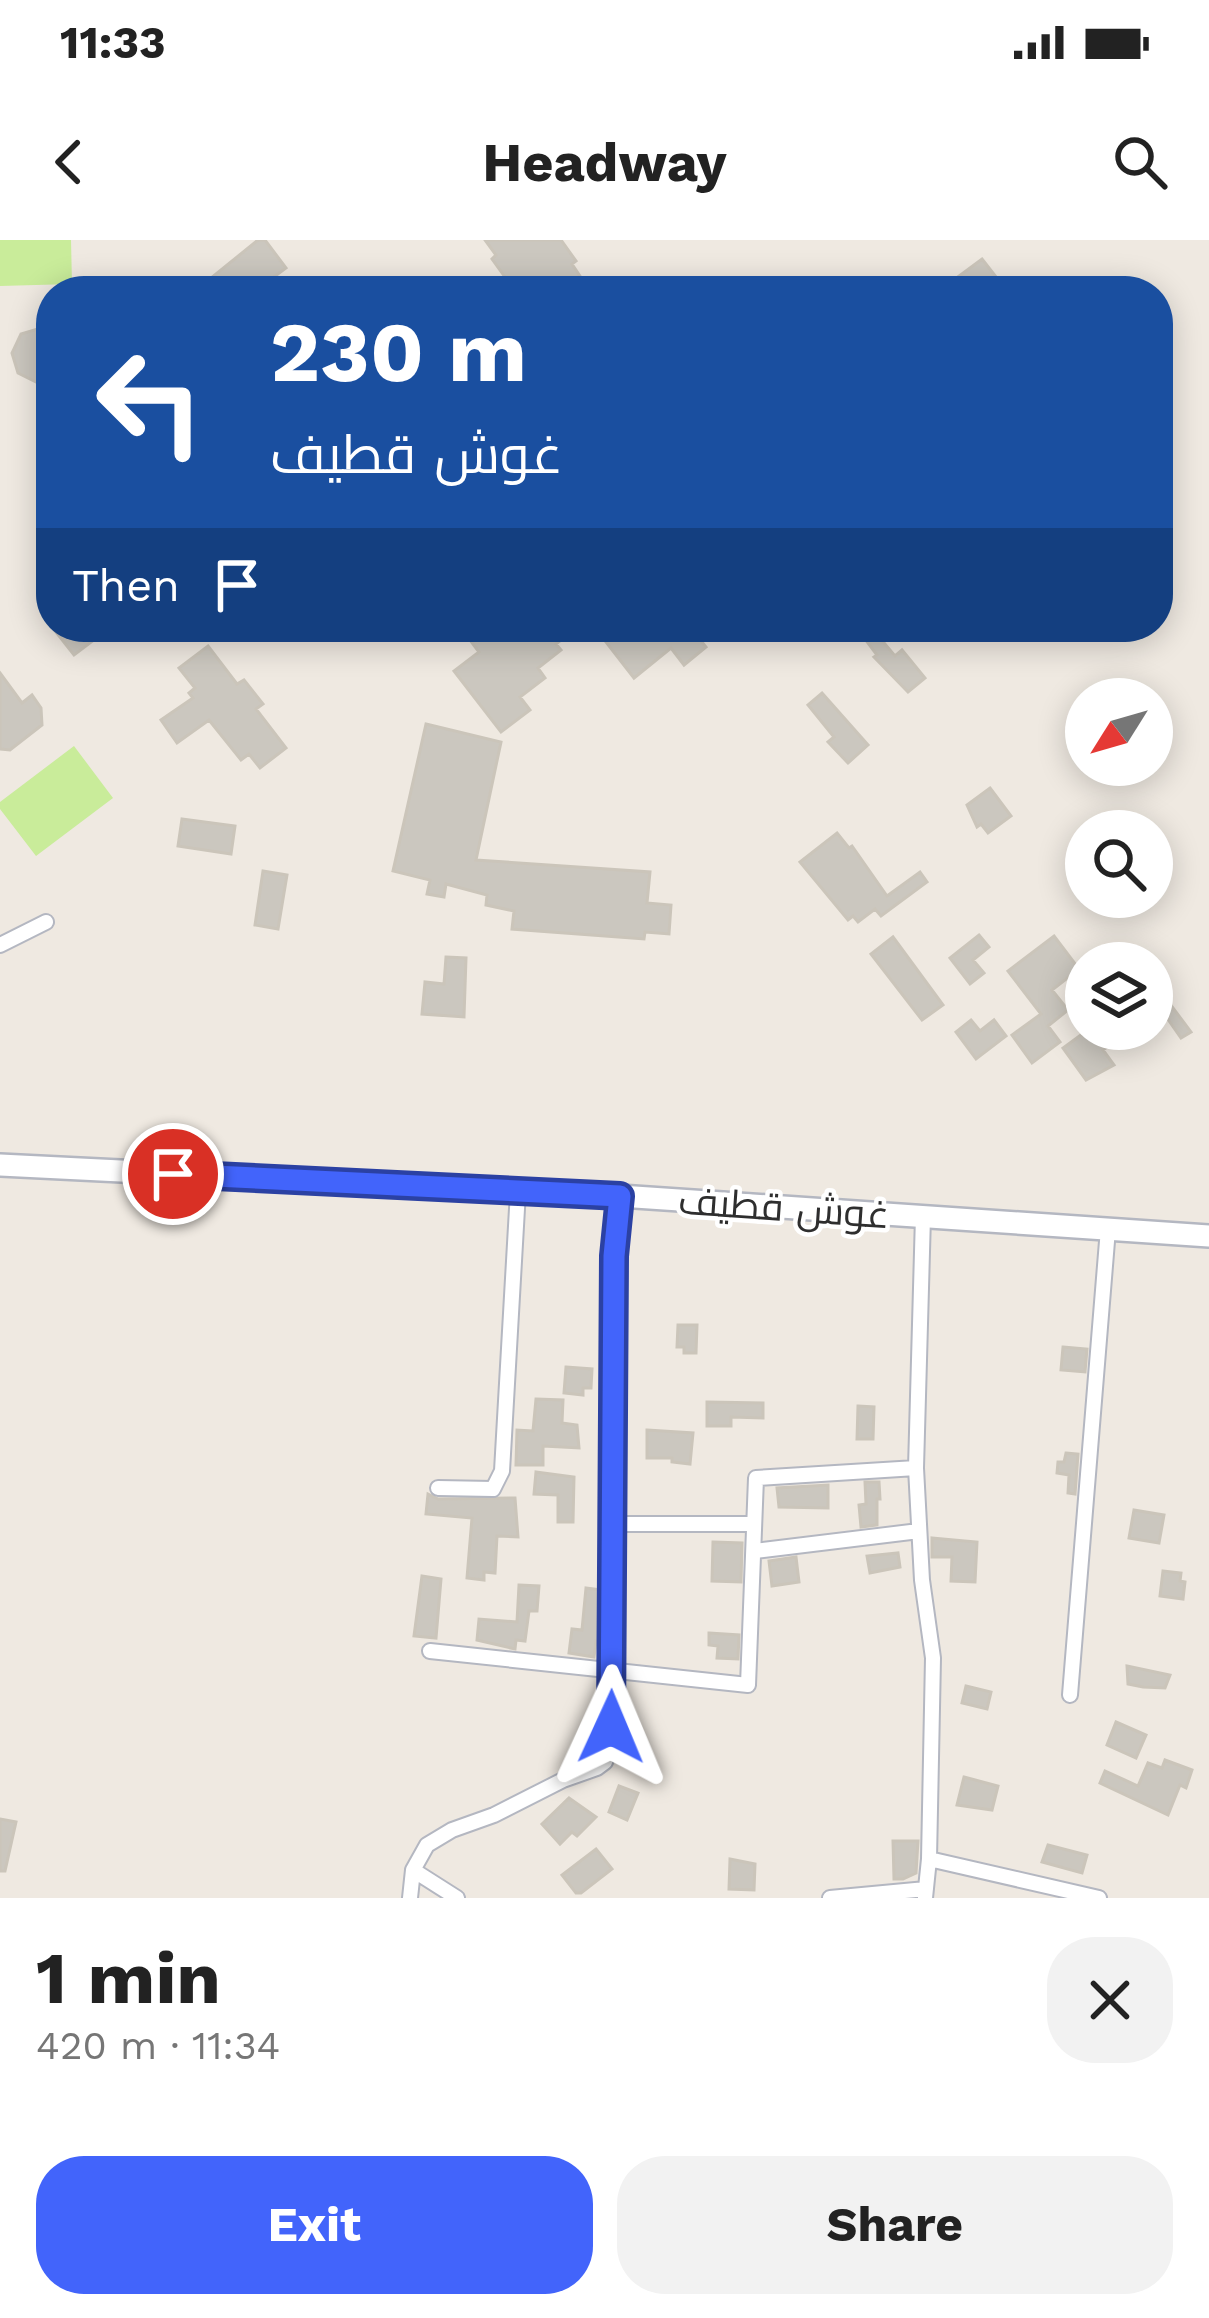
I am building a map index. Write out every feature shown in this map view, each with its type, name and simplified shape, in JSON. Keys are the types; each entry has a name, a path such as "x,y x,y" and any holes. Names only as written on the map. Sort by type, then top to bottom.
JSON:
{"main road":[{"name":"غوش قطيف","path":"0,1165 620,1196 1209,1236"}],"street":[{"path":"0,945 46,922"},
{"path":"438,1488 494,1489 502,1471 518,1191"},
{"path":"410,1898 418,1856 436,1838 604,1762 610,1743 614,1256 620,1196"},
{"path":"830,1898 925,1893 933,1658 916,1468 923,1216"},
{"path":"1070,1695 1108,1228"},
{"path":"430,1652 748,1684 757,1478 916,1468"},
{"path":"613,1524 753,1524"},
{"path":"755,1551 919,1531"},
{"path":"929,1859 1099,1898"},
{"path":"413,1870 457,1898"}],"green space":[{"path":"0,240 71,240 72,276 36,276 36,285 0,286"},
{"path":"74,746 113,798 36,856 0,809 0,802"}],"building":[{"path":"258,240 265,240 286,268 275,276 214,276"},
{"path":"485,240 561,240 580,276 504,276 492,259 496,255"},
{"path":"982,259 995,276 959,276"},
{"path":"36,330 36,382 18,373 12,353 21,334"},
{"path":"64,642 91,642 74,655"},
{"path":"472,642 558,642 561,650 538,668 545,678 520,697 530,710 501,732 454,671 479,652"},
{"path":"606,642 702,642 706,647 684,665 671,648 634,678"},
{"path":"867,642 883,642 895,656 902,650 925,678 908,692 874,657"},
{"path":"208,646 237,684 244,680 263,704 256,709 286,748 260,768 249,754 241,760 209,720 177,743 161,720 193,698 189,693 195,688 179,668"},
{"path":"0,673 22,703 32,695 41,708 42,725 10,750 0,749"},
{"path":"822,693 868,745 848,763 828,742 834,737 808,705"},
{"path":"426,724 501,742 476,860 650,872 647,903 671,905 669,934 645,932 644,939 512,929 514,911 486,905 487,895 446,884 444,897 427,894 430,880 393,871"},
{"path":"990,788 1011,816 988,833 981,824 977,827 967,805"},
{"path":"182,819 235,826 231,854 178,846"},
{"path":"837,833 852,846 887,896 920,872 927,882 881,916 875,909 858,922 853,916 848,920 800,862"},
{"path":"263,871 287,875 278,929 255,925"},
{"path":"979,935 989,947 973,960 984,973 970,984 950,958"},
{"path":"1054,936 1065,951 1065,980 1052,990 1065,1012 1048,1026 1060,1042 1032,1063 1012,1035 1041,1014 1008,971"},
{"path":"893,937 943,1005 922,1020 871,954"},
{"path":"446,957 466,958 464,1017 422,1014 425,982 444,984"},
{"path":"1173,1008 1191,1032 1181,1038 1173,1027"},
{"path":"971,1020 980,1031 994,1020 1006,1036 976,1059 956,1032"},
{"path":"1063,1048 1103,1050 1114,1065 1086,1080"},
{"path":"678,1325 697,1325 696,1353 684,1353 684,1347 677,1347"},
{"path":"1063,1347 1087,1349 1085,1372 1061,1370"},
{"path":"566,1367 592,1369 591,1388 583,1388 583,1395 564,1393"},
{"path":"536,1399 563,1400 562,1423 577,1425 579,1448 543,1446 543,1465 516,1465 517,1430 533,1431"},
{"path":"707,1402 763,1403 763,1418 731,1417 731,1426 707,1426"},
{"path":"858,1406 874,1407 873,1439 857,1439"},
{"path":"647,1430 693,1433 690,1464 647,1458"},
{"path":"1066,1453 1078,1454 1075,1494 1068,1493 1069,1475 1057,1473 1058,1462 1064,1462"},
{"path":"536,1472 574,1477 573,1522 558,1522 558,1495 534,1494"},
{"path":"865,1482 879,1482 880,1499 877,1525 861,1527 859,1505 866,1504"},
{"path":"828,1485 828,1508 779,1507 777,1488"},
{"path":"428,1494 438,1499 515,1498 518,1537 497,1536 495,1573 484,1572 484,1580 467,1578 472,1518 426,1514"},
{"path":"1134,1510 1164,1515 1159,1543 1129,1538"},
{"path":"932,1538 977,1542 975,1582 951,1581 952,1557 932,1557"},
{"path":"713,1542 742,1543 741,1582 712,1581"},
{"path":"898,1553 900,1567 870,1573 867,1556"},
{"path":"796,1557 799,1582 772,1586 769,1561"},
{"path":"1163,1571 1181,1573 1183,1599 1160,1596"},
{"path":"422,1576 441,1579 436,1638 414,1636"},
{"path":"519,1585 539,1586 537,1611 529,1611 525,1641 516,1640 515,1649 477,1640 479,1619 517,1622"},
{"path":"586,1588 602,1590 602,1642 596,1641 594,1657 569,1653 572,1629 582,1630"},
{"path":"709,1633 739,1635 738,1659 717,1658 718,1646 709,1645"},
{"path":"1127,1666 1170,1675 1165,1688 1128,1684"},
{"path":"966,1686 991,1692 987,1709 962,1703"},
{"path":"1116,1722 1146,1735 1136,1758 1107,1745"},
{"path":"1165,1760 1192,1770 1168,1815 1100,1783 1105,1771 1138,1786 1148,1763 1162,1768"},
{"path":"964,1777 998,1786 992,1810 957,1805"},
{"path":"619,1786 638,1793 627,1820 609,1812"},
{"path":"569,1798 596,1817 577,1836 572,1832 560,1844 542,1824"},
{"path":"0,1819 16,1822 5,1871 0,1871"},
{"path":"893,1841 918,1841 916,1873 894,1879"},
{"path":"1048,1845 1087,1855 1082,1873 1042,1862"},
{"path":"596,1849 612,1869 576,1893 562,1875"},
{"path":"730,1859 755,1864 754,1890 729,1889"}],"route":[{"path":"173,1174 620,1196 614,1256 611,1727"}]}
